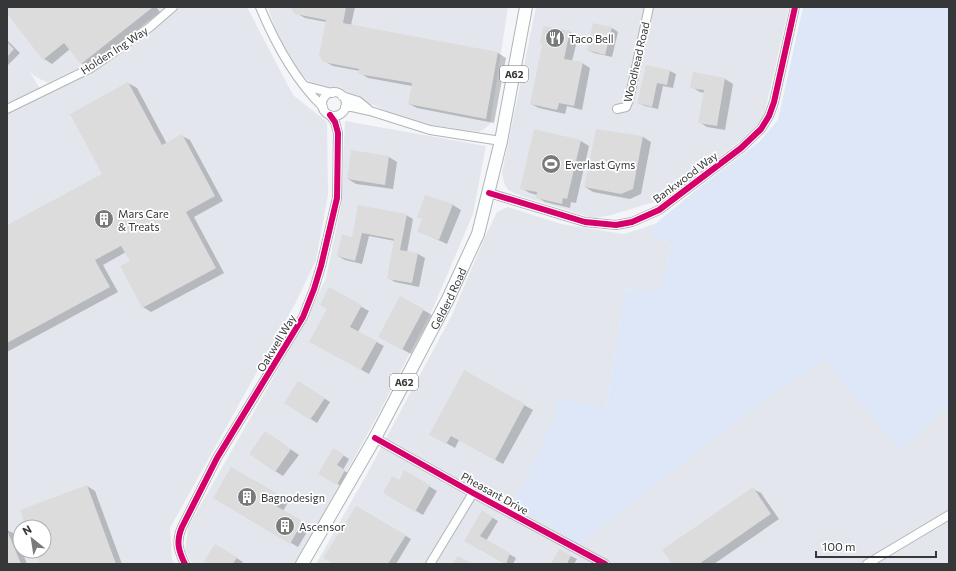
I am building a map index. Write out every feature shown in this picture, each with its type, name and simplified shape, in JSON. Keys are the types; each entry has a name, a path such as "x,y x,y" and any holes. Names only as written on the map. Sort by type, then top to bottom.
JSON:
{"main road":[{"name":"Gelderd Road","path":"302,564 375,438 448,299 478,234 501,141 526,7"}],"street":[{"name":"Holden Ing Way","path":"7,109 91,68 150,27 173,7"},
{"path":"260,7 293,73 323,107 326,113 337,116 344,110 352,107 370,111 430,130 501,141"},
{"name":"Woodhead Road","path":"617,109 626,107 629,100 649,7"},
{"name":"Bankwood Way","path":"489,193 585,222 616,225 624,224 659,210 741,148 762,129 774,102 795,7"},
{"path":"305,86 336,93 358,101 370,111"},
{"path":"323,107 326,96 332,93"},
{"path":"342,96 346,103 344,110"},
{"name":"Oakwell Way","path":"338,133 342,125 344,110"},
{"name":"Oakwell Way","path":"184,564 180,554 178,536 182,527 218,458 303,318 314,289 337,198 338,133 335,122 330,115"},
{"name":"Pheasant Drive","path":"375,438 605,564"},
{"path":"430,564 473,493"},
{"path":"866,564 949,515"}],"shaded area":[{"path":"7,7 247,7 293,95 327,122 328,195 316,260 296,302 170,528 172,560 175,564 7,564","holes":["151,20 100,61 41,90 30,72 48,83 89,63"]},
{"path":"268,7 508,7 490,124 478,132 423,124 384,110 351,95 342,88 324,88 312,84 296,69 276,32"},
{"path":"536,7 789,7 764,116 754,130 667,198 608,216 593,218 521,196 508,190 504,183 502,173"},
{"path":"803,7 949,7 949,413 945,409 901,451 824,360 755,407 580,544 513,505 557,412 557,397 606,409 626,288 660,292 672,245 651,234 655,224 696,190 759,142 778,120"},
{"path":"345,121 486,146 473,214 433,308 379,413 296,564 192,564 185,550 188,527 304,324 326,278 341,206"},
{"path":"508,207 561,224 624,234 655,224 651,234 672,245 660,292 626,288 606,409 557,412 513,505 755,407 824,360 901,451 945,408 949,413 949,564 316,564 368,472 452,315 497,212"}],"building":[{"path":"7,7 153,7 81,64 64,43 43,60 7,14"},
{"path":"290,7 346,7 343,23 498,52 486,119 408,104 412,83 358,74 359,69 323,62 319,55 326,20 295,14"},
{"path":"593,23 612,27 605,55 587,50"},
{"path":"543,26 570,31 564,59 583,62 574,106 559,103 557,110 530,104 542,45 540,44"},
{"path":"7,42 14,49 7,57"},
{"path":"646,65 670,70 667,85 657,83 652,107 637,103"},
{"path":"693,72 725,78 717,126 698,123 704,90 690,88"},
{"name":"Mars Care & Treats","path":"128,82 162,145 182,134 215,196 186,212 216,268 142,308 120,266 130,261 121,246 95,260 110,287 7,343 7,225 102,174 70,114"},
{"name":"Everlast Gyms","path":"534,129 581,140 567,199 563,198 562,204 536,198 537,192 520,189"},
{"name":"Everlast Gyms","path":"596,129 643,136 633,189 621,194 584,187"},
{"path":"351,150 389,156 385,185 347,179"},
{"path":"425,195 453,204 439,240 417,232 422,219 417,217"},
{"path":"358,205 407,214 400,250 418,253 412,283 387,279 394,239 362,233 355,261 337,256 342,234 352,237"},
{"path":"329,287 362,305 350,327 377,341 361,370 309,342 327,309 320,305"},
{"path":"400,296 424,309 402,350 378,337"},
{"path":"464,370 525,404 495,460 451,436 446,444 429,435"},
{"path":"298,381 325,398 310,420 284,403"},
{"path":"265,431 291,449 275,472 249,454"},
{"path":"333,448 344,455 337,465 345,470 337,485 318,474"},
{"name":"Bagnodesign","path":"231,467 282,496 276,506 303,521 290,544 213,498"},
{"path":"404,470 430,485 415,512 383,493 392,476 399,480"},
{"path":"87,485 116,564 40,564 38,559 52,559 52,519 23,519 20,510"},
{"path":"753,487 771,514 699,564 672,564 662,550"},
{"path":"356,506 406,535 388,564 333,564 323,558"},
{"path":"482,510 493,517 480,536 510,553 506,564 464,541"},
{"path":"7,530 12,542 12,559 19,559 21,564 7,564"},
{"path":"215,544 237,557 233,564 202,564"},
{"path":"559,549 571,555 567,564 551,564"},
{"path":"458,556 474,564 452,564"}],"cycle path":[{"path":"489,193 585,222 616,225 632,222 659,210 741,148 761,129 769,116 774,102 795,7"},
{"path":"185,564 178,541 182,527 217,458 303,317 314,289 337,198 338,133 335,122 330,115"},
{"path":"375,438 605,564"}],"place":[{"name":"Taco Bell","path":"555,38"},
{"name":"Everlast Gyms","path":"551,164"},
{"name":"Mars Care & Treats","path":"104,219"},
{"name":"Bagnodesign","path":"247,497"},
{"name":"Ascensor","path":"285,526"}]}
